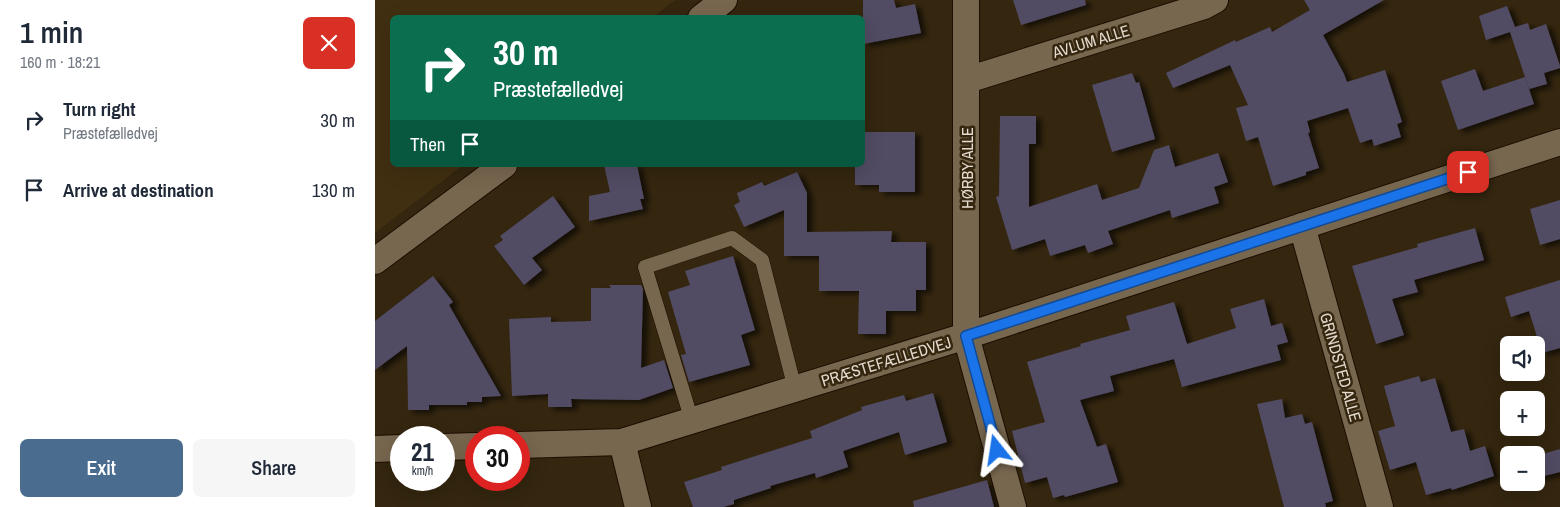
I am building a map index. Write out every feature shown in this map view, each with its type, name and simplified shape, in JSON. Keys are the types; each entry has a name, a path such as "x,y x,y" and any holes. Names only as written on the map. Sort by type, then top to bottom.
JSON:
{"street":[{"path":"705,15 724,0"},
{"name":"HØRBY ALLE","path":"966,0 966,336 1013,507"},
{"name":"AVLUM ALLE","path":"967,80 1203,6 1215,0"},
{"name":"PRÆSTEFÆLLEDVEJ","path":"530,445 622,442 966,336 1560,142"},
{"path":"375,261 501,167"},
{"name":"GRINDSTED ALLE","path":"1302,226 1380,507"},
{"path":"622,442 638,507"},
{"path":"375,449 390,448"}],"lane":[{"path":"693,421 645,267 732,238 762,260 795,389"}],"shaded area":[{"path":"375,0 675,0 656,15 390,15 390,167 460,167 375,233"}],"building":[{"path":"863,0 894,0 896,8 915,4 921,33 865,44 865,15 863,15"},
{"path":"1013,0 1085,0 1086,5 1021,25"},
{"path":"1304,0 1384,0 1323,35 1347,82 1385,70 1402,122 1397,124 1401,137 1374,146 1372,139 1360,143 1348,108 1307,121 1310,132 1308,133 1319,168 1306,172 1306,175 1273,186 1258,137 1246,141 1236,108 1248,105 1230,65 1173,88 1166,73 1235,40 1236,42 1270,27 1272,32 1310,10"},
{"path":"1507,6 1515,27 1528,23 1530,30 1546,24 1560,66 1560,68 1544,73 1547,84 1529,89 1510,32 1486,40 1479,16"},
{"path":"1475,69 1483,91 1525,77 1534,104 1458,130 1441,81"},
{"path":"1132,73 1136,83 1139,82 1155,139 1112,152 1092,85"},
{"path":"1000,116 1036,116 1036,144 1029,144 1029,207 1097,184 1102,200 1139,188 1154,150 1169,145 1175,167 1218,153 1228,182 1214,187 1219,203 1172,218 1170,210 1108,231 1113,244 1088,253 1085,245 1050,256 1045,239 1012,250 996,197 999,196"},
{"path":"865,132 915,132 915,192 879,192 879,185 855,185 855,167 865,167"},
{"path":"604,167 637,167 644,199 640,199 643,209 589,221 589,196 610,192"},
{"path":"797,172 807,193 807,232 892,231 891,242 926,242 926,290 916,290 916,311 886,311 886,334 858,334 859,291 819,291 819,256 784,256 784,210 744,227 734,205 740,202 737,193 762,182 764,186"},
{"path":"553,196 575,227 532,258 542,270 524,285 494,246 503,240 500,236"},
{"path":"1560,200 1560,239 1540,245 1530,209"},
{"path":"1475,228 1484,260 1414,280 1418,292 1392,299 1404,335 1376,344 1352,266 1418,247 1417,244"},
{"path":"733,256 755,330 741,335 750,365 689,382 681,355 686,354 668,292 690,285 685,271"},
{"path":"433,276 453,302 449,305 501,396 482,397 482,402 467,402 467,405 429,405 429,410 408,410 407,346 375,370 375,321"},
{"path":"1560,280 1560,348 1545,352 1545,336 1537,336 1529,311 1511,317 1505,297"},
{"path":"609,285 641,285 643,289 641,368 664,360 673,388 639,400 571,399 572,407 548,407 548,394 512,396 509,319 551,317 551,322 591,321 591,288 611,288"},
{"path":"1264,299 1271,326 1282,323 1288,342 1277,345 1281,360 1182,387 1174,359 1110,376 1114,391 1080,400 1097,447 1106,444 1118,482 1065,497 1064,495 1053,498 1047,477 1025,483 1012,431 1045,422 1027,362 1130,330 1126,316 1174,302 1187,344 1236,328 1230,309"},
{"path":"1419,376 1421,382 1435,378 1451,432 1464,429 1470,451 1485,446 1494,476 1452,490 1451,488 1426,495 1416,462 1390,470 1378,431 1395,426 1384,386"},
{"path":"933,393 947,442 905,455 899,432 843,451 848,467 816,478 815,473 770,486 771,488 734,500 734,504 723,507 693,507 684,482 722,470 721,467 812,438 810,431 862,410 861,407 904,395 906,401"},
{"path":"1282,399 1285,418 1302,414 1305,424 1312,422 1333,501 1325,503 1326,507 1284,507 1257,404"},
{"path":"1560,449 1560,472 1545,476 1545,453"},
{"path":"987,480 994,507 914,507 913,501"}],"route":[{"path":"997,450 966,336 1468,172"}]}
